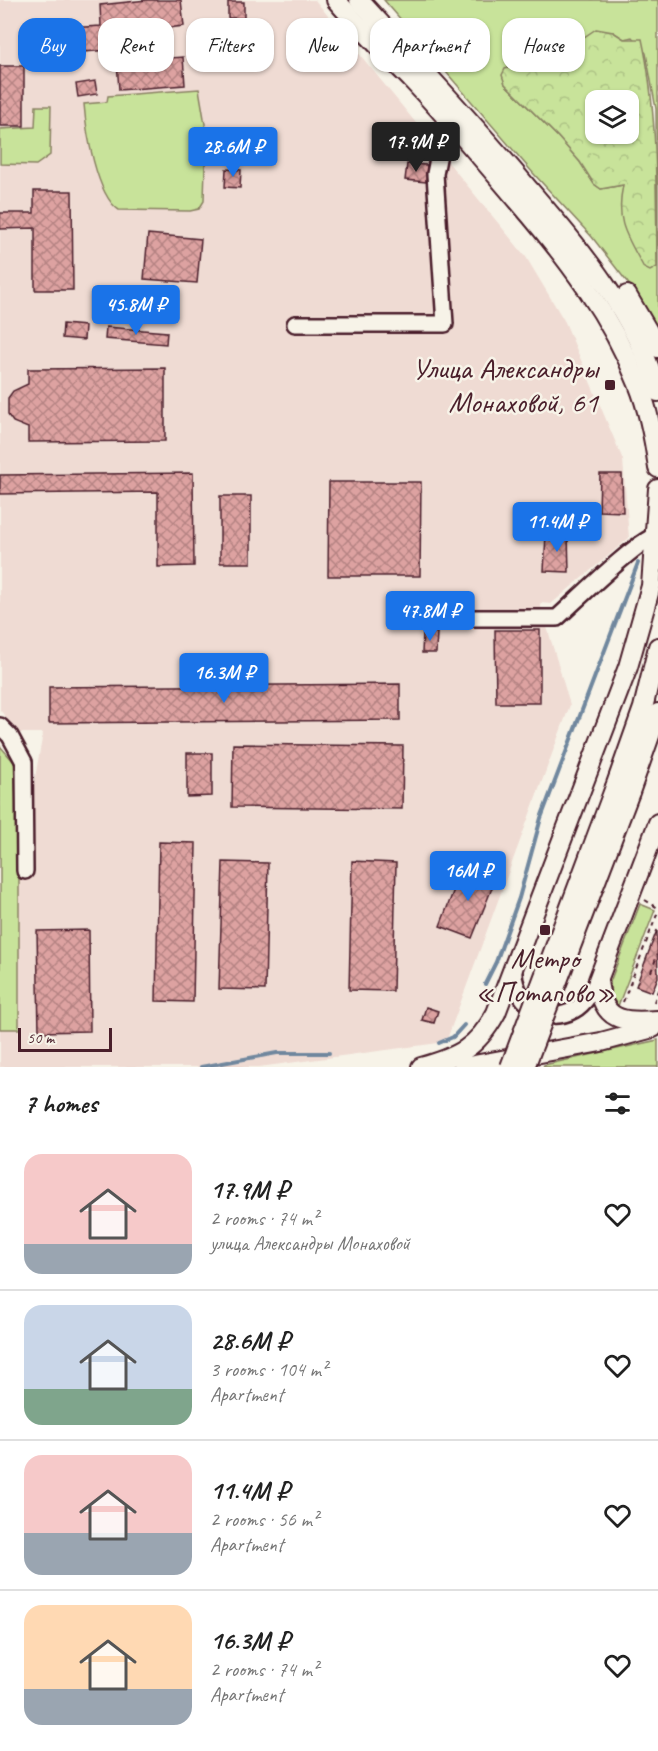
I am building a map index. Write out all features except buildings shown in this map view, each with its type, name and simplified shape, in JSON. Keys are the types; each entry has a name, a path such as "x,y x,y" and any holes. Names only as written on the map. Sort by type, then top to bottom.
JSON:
{"main road":[{"path":"336,0 374,44 446,117 551,240 599,306 639,386 653,438 658,468"},
{"path":"359,0 465,114 590,260 629,321 658,392"},
{"path":"566,232 598,261 624,291 658,348"},
{"path":"421,1067 447,1060 478,1041 495,1013 628,667 651,586 657,535 658,489"},
{"path":"525,1067 623,790 658,647"},
{"path":"510,1067 623,790 658,713"},
{"path":"658,823 598,981 602,1001 611,1015 629,1021 658,1020"},
{"path":"463,1067 590,1044 658,1026"}],"street":[{"path":"295,324 445,324 435,174 446,117"},
{"path":"457,618 557,618 637,548 657,535"},
{"path":"0,726 10,736 24,762 25,871"},
{"path":"514,964 514,981 520,996 532,1008 547,1014 564,1014 578,1008 598,981"}],"path":[{"path":"642,899 658,908"},
{"path":"620,1010 658,912"},
{"path":"651,972 658,953"},
{"path":"654,1002 658,990"}],"shaded area":[{"path":"0,0 315,0 330,18 286,18 286,72 358,72 358,52 370,67 370,72 374,72 526,257 565,322 623,460 629,538 551,604 540,603 570,705 446,1042 259,1067 0,1067 0,973 43,733 19,733 0,710"}],"green space":[{"path":"384,0 658,0 658,330 631,287 592,237 446,72 490,72 490,18 400,18","holes":["502,18 585,18 585,37 613,32 624,39 632,37 646,53 656,109 657,267 623,185 601,189 594,184 580,162 558,137 505,84 510,72 502,72"]},
{"path":"596,29 613,32 624,39 642,39 654,123 657,267 650,271 644,268 624,228 621,209 623,185 601,189 594,184 580,162 558,137 505,84 502,75 504,72 585,72 585,36"},
{"path":"199,89 206,130 204,201 199,209 190,211 119,210 104,191 98,177 90,145 84,104 107,102 108,96"},
{"path":"36,106 51,106 50,155 36,165 0,164 0,129 35,127"},
{"path":"0,746 14,762 19,862 19,1029 0,1029"},
{"path":"640,904 655,910 618,1006 611,996 610,982"},
{"path":"658,1040 658,1067 543,1067 544,1065"}],"waterway":[{"path":"485,984 496,962 519,898 541,818 638,563"},
{"path":"439,1043 453,1037 464,1025"},
{"path":"201,1067 277,1053 329,1053"}],"place":[{"name":"Улица Александры Монаховой, 61","path":"610,385"},
{"name":"Метро «Потапово»","path":"545,930"}]}
